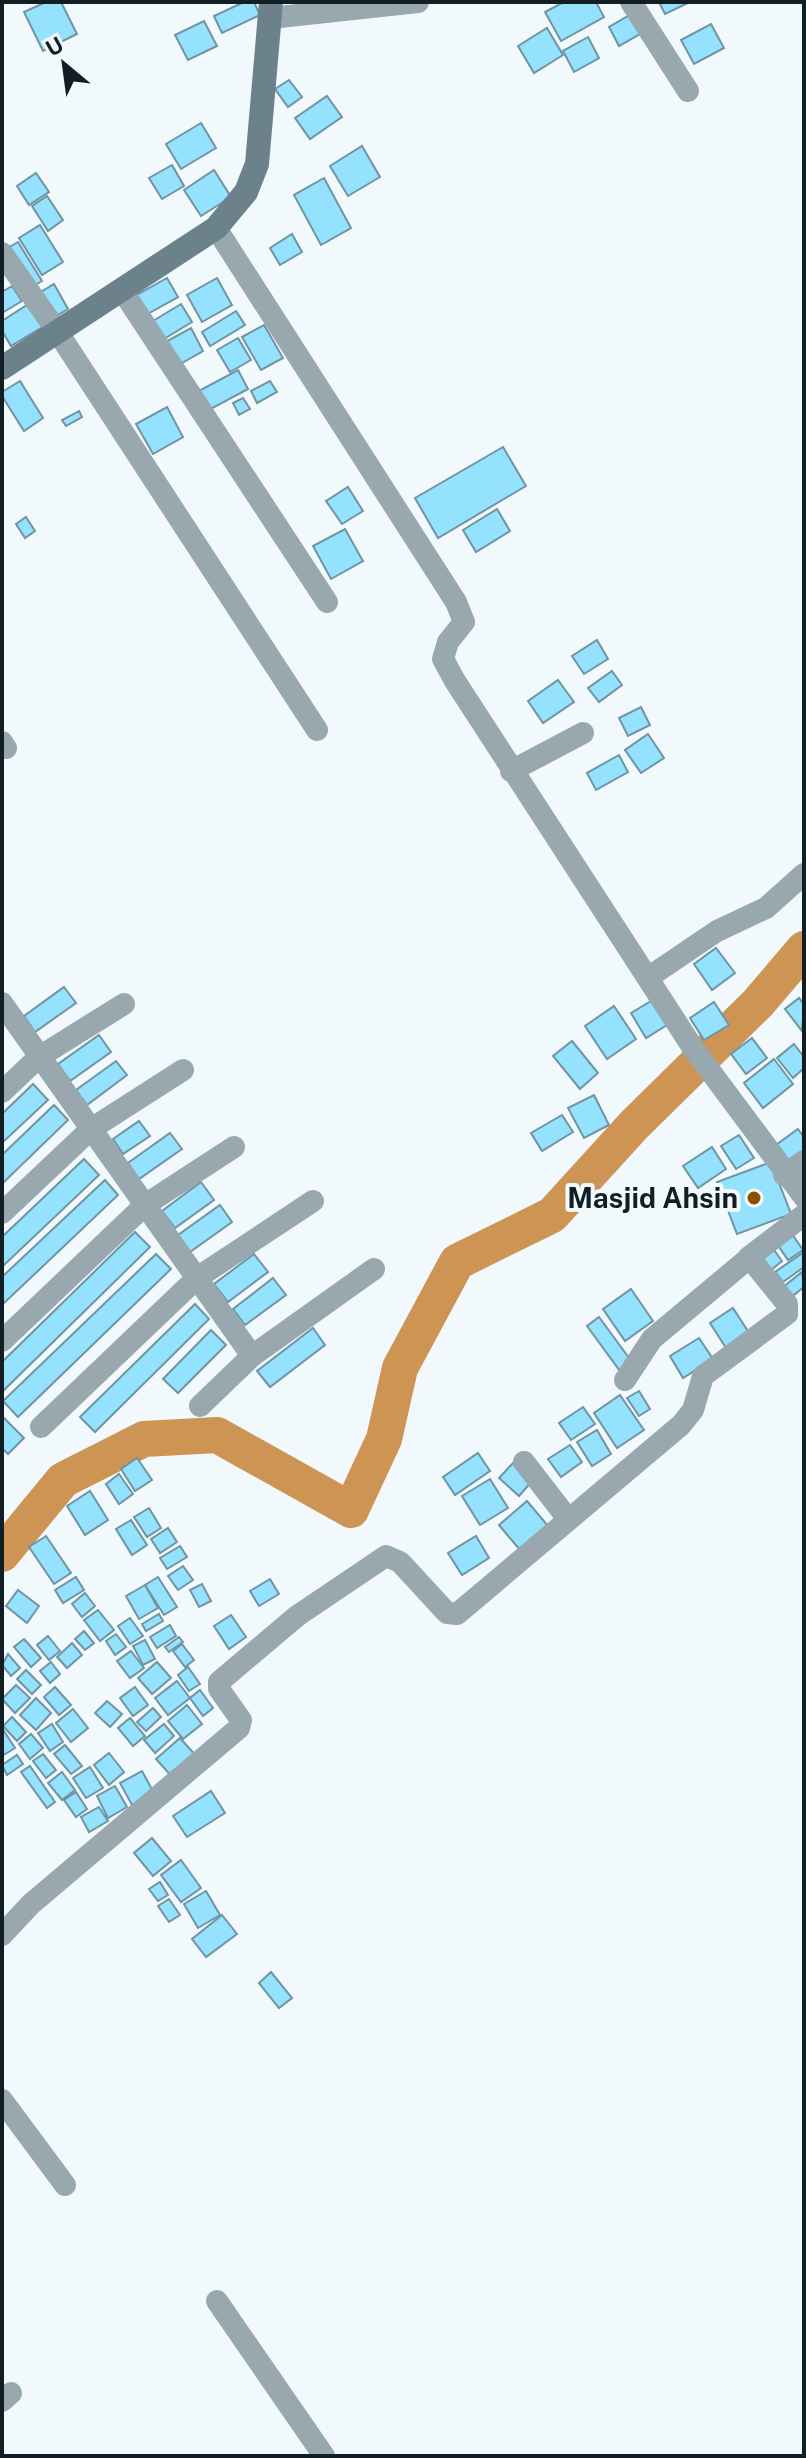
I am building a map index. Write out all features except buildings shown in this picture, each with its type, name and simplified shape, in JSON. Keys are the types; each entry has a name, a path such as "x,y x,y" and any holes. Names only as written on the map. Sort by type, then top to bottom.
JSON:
{"street":[{"path":"2,368 216,228 246,192 257,164 271,10 418,2"},
{"path":"631,2 688,91"},
{"path":"216,228 456,602 464,622 448,642 443,659 511,771 693,1048 784,1175 804,1197"},
{"path":"2,253 57,331 317,730"},
{"path":"122,290 327,602"},
{"path":"511,771 583,733"},
{"path":"649,977 717,931 766,908 804,874"},
{"path":"2,1003 252,1356"},
{"path":"2,1092 39,1057 124,1004"},
{"path":"2,1213 91,1129 183,1070"},
{"path":"2,1341 145,1205 234,1147"},
{"path":"784,1175 804,1161"},
{"path":"41,1427 197,1278 313,1201"},
{"path":"625,1380 652,1339 804,1215"},
{"path":"2,1935 31,1904 239,1728 241,1720 219,1689 219,1682 297,1616 386,1556 397,1560 445,1612 456,1615 686,1421 693,1410 698,1384 706,1373 787,1315 787,1304 749,1258"},
{"path":"200,1406 252,1356 374,1269"},
{"path":"524,1462 568,1519"},
{"path":"2,2100 65,2185"},
{"path":"217,2301 324,2456"}],"waterway":[{"path":"2,1554 63,1480 144,1439 217,1435 351,1510 384,1439 400,1368 457,1262 552,1215 634,1125 758,1003 804,949"}],"place":[{"name":"Masjid Ahsin","path":"754,1198"}]}
